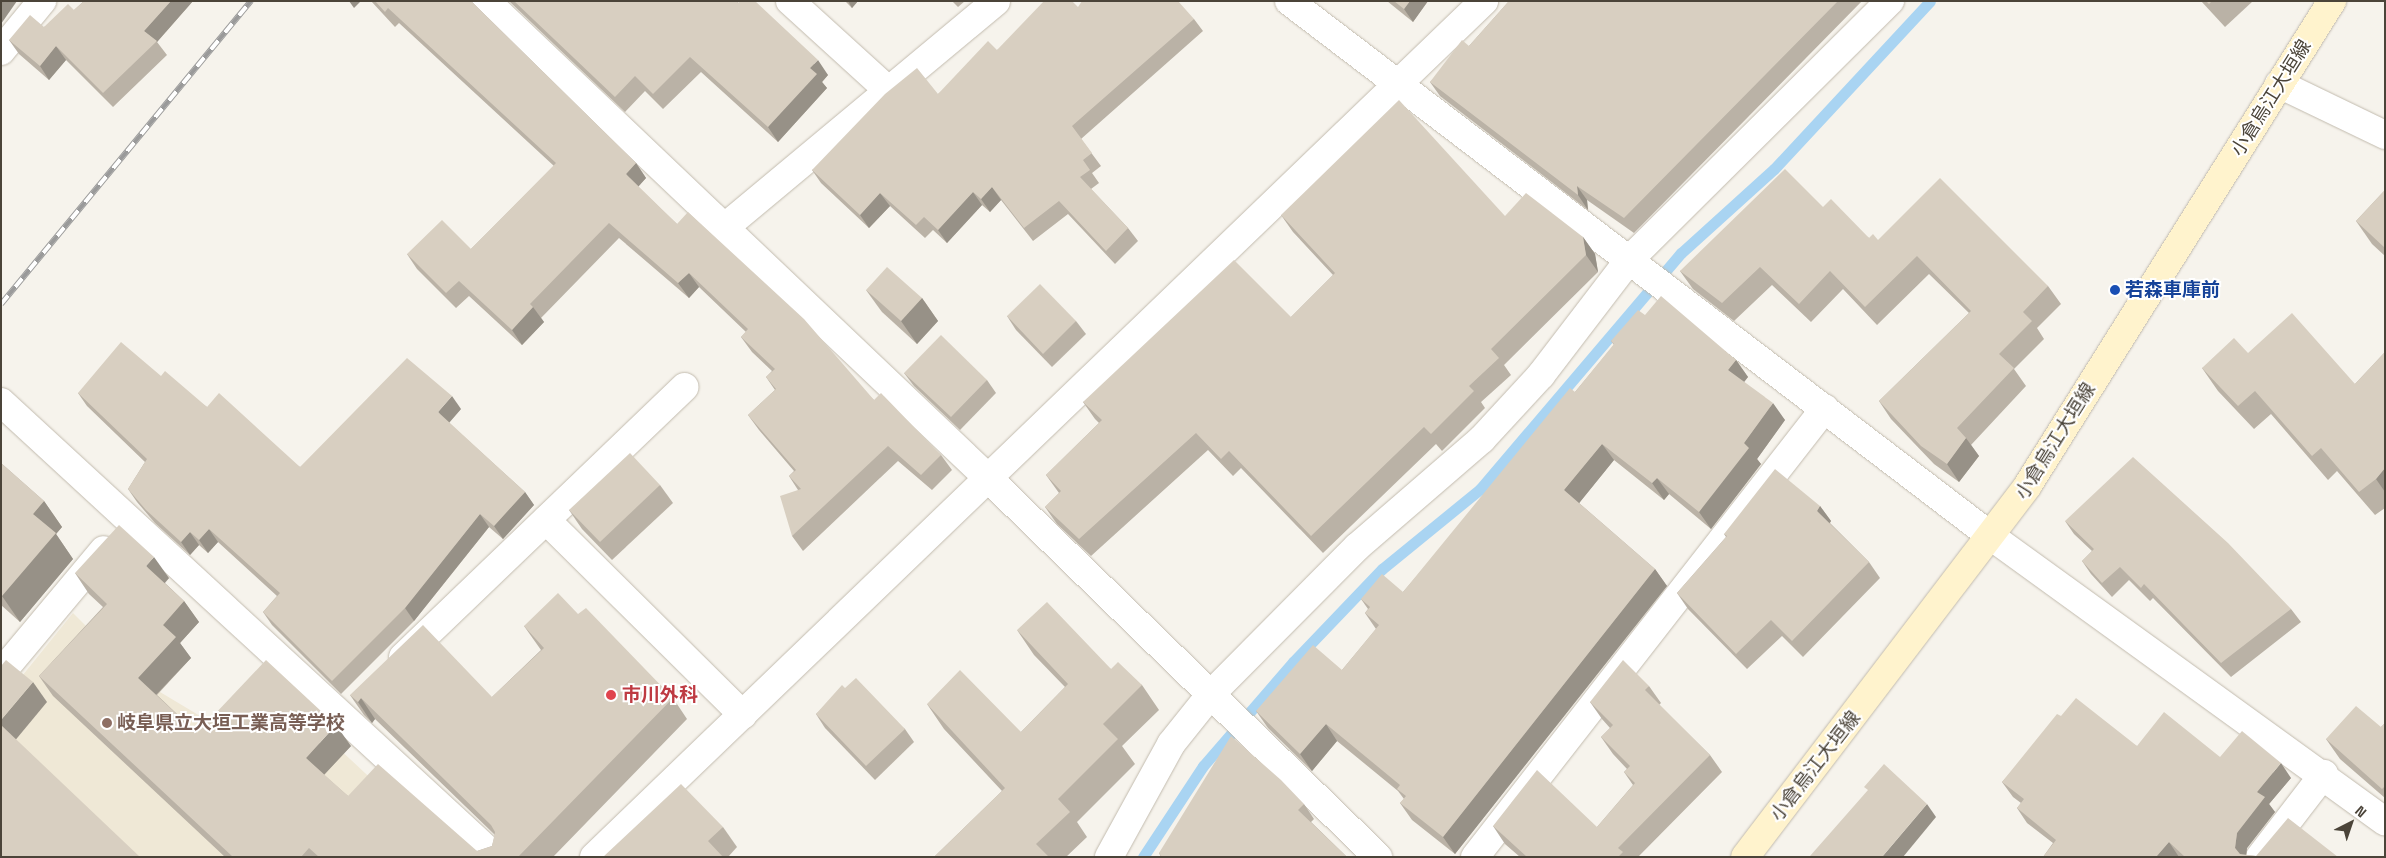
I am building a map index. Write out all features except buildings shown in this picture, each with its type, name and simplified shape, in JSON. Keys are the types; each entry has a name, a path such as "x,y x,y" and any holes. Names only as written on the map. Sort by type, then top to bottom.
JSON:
{"main road":[{"name":"小倉烏江大垣線","path":"1745,857 1992,537 2332,1"}],"street":[{"path":"1,50 42,1"},
{"path":"486,1 988,478 1378,857"},
{"path":"790,1 889,91"},
{"path":"724,228 996,1"},
{"path":"1289,1 1670,288 1992,537 2324,774 2385,821"},
{"path":"594,857 1484,1"},
{"path":"1109,857 1171,744 1217,701 1357,547 1482,438 1637,265 1890,1"},
{"path":"2279,84 2385,135"},
{"path":"384,674 685,387"},
{"path":"1,402 130,518 495,857"},
{"path":"1475,857 1825,408"},
{"path":"1,673 130,518"},
{"path":"546,520 743,715"},
{"path":"342,715 363,695"},
{"path":"2260,857 2324,774"}],"shaded area":[{"name":"岐阜県立大垣工業高等学校","path":"73,613 140,680 305,779 335,745 455,857 1,857 1,702"}],"waterway":[{"path":"1143,857 1203,766 1293,662 1382,569 1480,489 1681,253 1774,169 1930,1"}],"railway":[{"path":"1,304 251,1"}],"place":[{"name":"若森車庫前","path":"2115,290"},
{"name":"市川外科","path":"611,695"},
{"name":"岐阜県立大垣工業高等学校","path":"107,723"}]}
